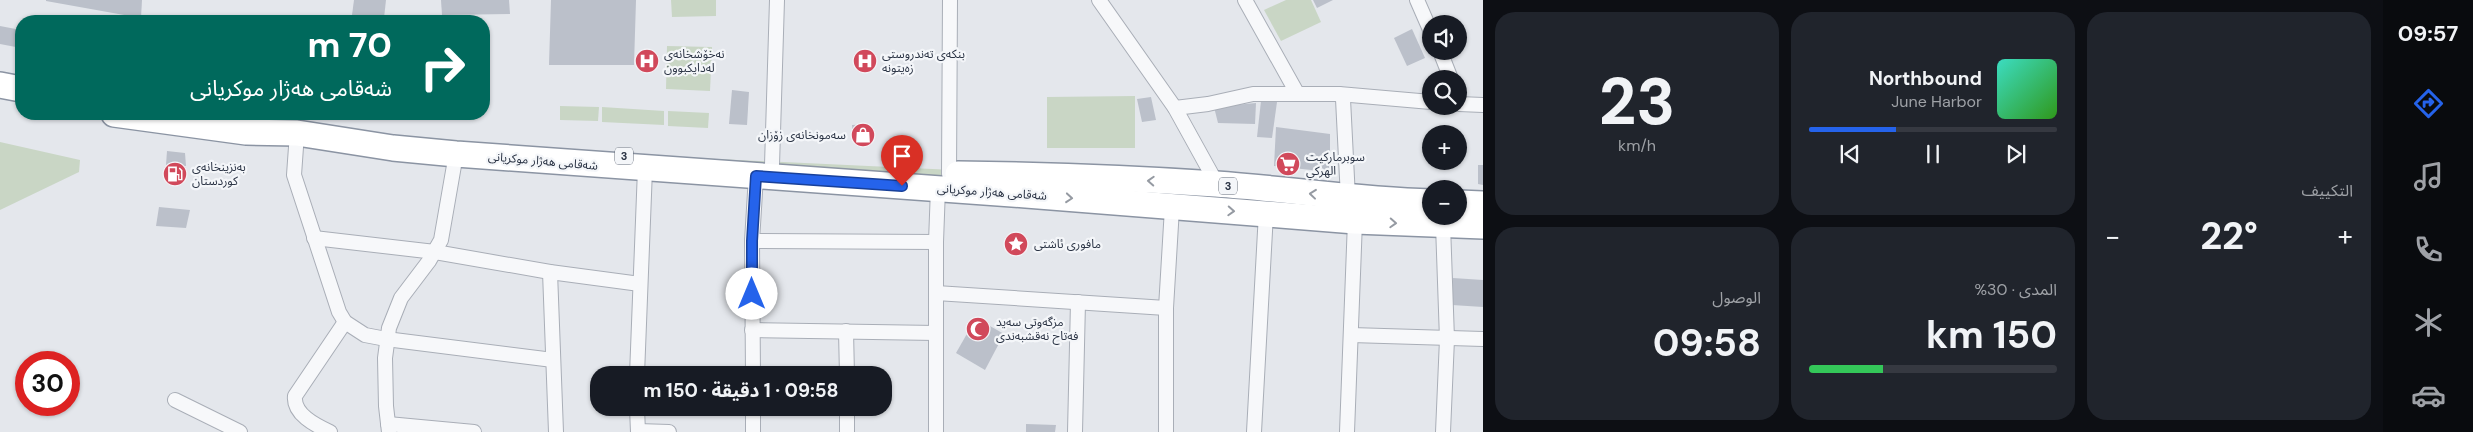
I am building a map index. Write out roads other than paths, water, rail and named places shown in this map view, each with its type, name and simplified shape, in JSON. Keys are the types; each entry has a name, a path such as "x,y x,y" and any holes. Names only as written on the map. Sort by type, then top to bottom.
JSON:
{"highway":[{"path":"0,85 15,88"},
{"path":"0,102 15,103"},
{"name":"شەقامی ھەژار موکریانی","path":"158,120 246,132 297,133 393,148 645,169 764,171 1026,185 1217,184 1422,221"},
{"name":"شەقامی ھەژار موکریانی","path":"265,120 300,125 522,144 764,171"},
{"name":"شەقامی ھەژار موکریانی","path":"1026,185 1172,208 1266,213 1351,209 1422,203"},
{"path":"1467,203 1483,204"},
{"name":"شەقامی ھەژار موکریانی","path":"1443,225 1483,226"}],"street":[{"path":"753,366 752,241 764,171 777,0"},
{"path":"936,432 936,242 944,181 950,0"},
{"path":"1099,0 1175,108 1217,184"},
{"path":"1245,0 1297,93"},
{"path":"1417,0 1424,15"},
{"path":"1175,108 1208,104 1253,94 1339,94 1422,101"},
{"path":"1339,94 1343,99 1351,209 1351,335 1347,432"},
{"path":"1467,103 1483,105"},
{"path":"297,133 294,175 339,312 345,322 366,335 386,339 553,360"},
{"path":"456,154 441,240 435,252 401,298 386,339 386,396 389,428 474,432"},
{"path":"637,366 645,169"},
{"path":"1166,432 1166,308 1172,208"},
{"path":"1254,432 1266,213"},
{"path":"1443,225 1447,339 1444,432"},
{"path":"314,238 435,252 550,272 640,284"},
{"path":"752,241 936,242"},
{"path":"550,272 556,432"},
{"path":"936,292 1166,308"},
{"path":"1075,432 1078,302"},
{"path":"330,432 304,417 298,409 295,396 345,322"},
{"path":"752,330 936,333"},
{"path":"846,331 847,366"},
{"path":"1351,335 1483,339"},
{"path":"175,400 240,432"},
{"path":"637,416 638,432 669,432"},
{"path":"753,416 753,432"},
{"path":"847,416 847,432"}],"place":[{"name":"نەخۆشخانەی لەدایکبوون","path":"647,61"},
{"name":"بنکەی تەندروستی زەیتونە","path":"865,61"},
{"name":"سەمونخانەی زۆزان","path":"863,135"},
{"name":"سوبرماركيت الهركي","path":"1288,164"},
{"name":"بەنزینخانەی كوردستان","path":"175,174"},
{"name":"مافوری ئاشتی","path":"1016,244"},
{"name":"مزگەوتی سەید فەتاح نەقشبەندی","path":"978,329"}]}
